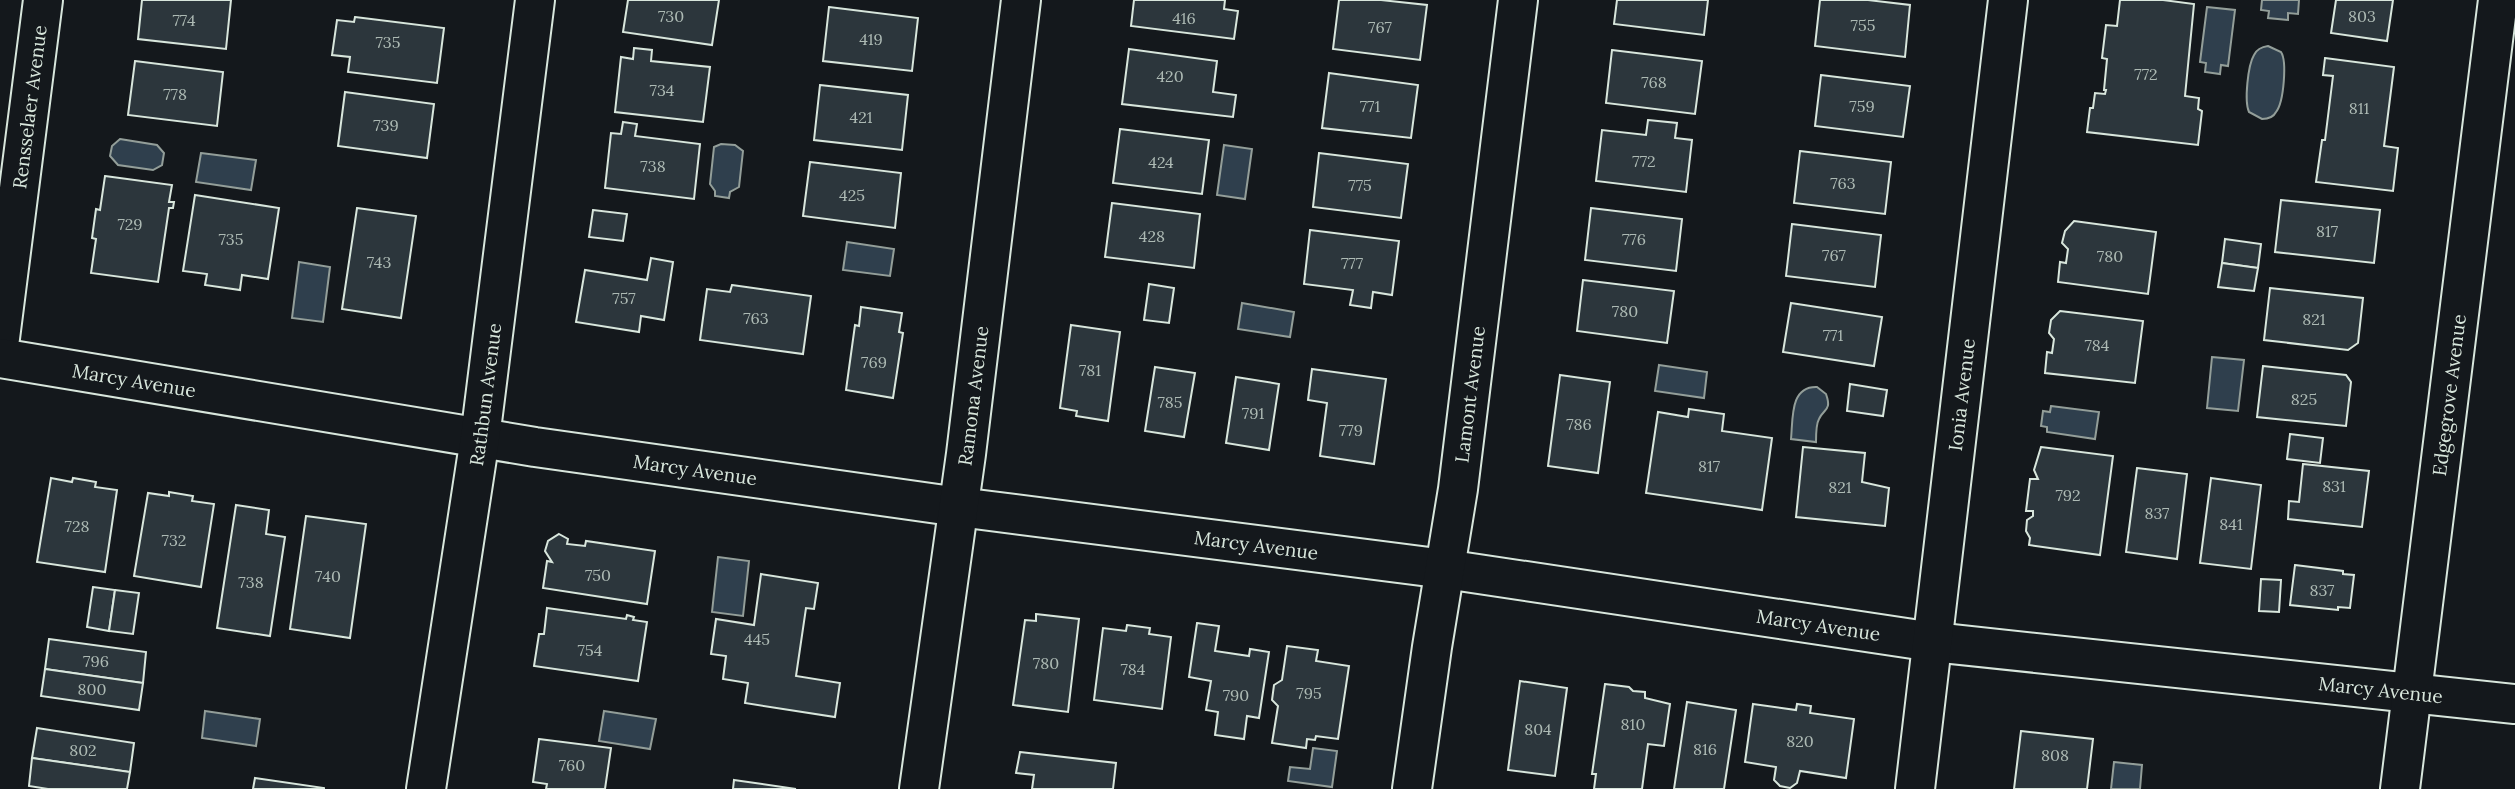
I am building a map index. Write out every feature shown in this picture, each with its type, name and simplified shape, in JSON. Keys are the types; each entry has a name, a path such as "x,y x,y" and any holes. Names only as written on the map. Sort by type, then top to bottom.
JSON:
{"street":[{"name":"Rensselaer Avenue","path":"0,338 43,0"},
{"name":"Rathbun Avenue","path":"426,789 480,438 535,0"},
{"name":"Ramona Avenue","path":"919,789 959,507 1021,0"},
{"name":"Lamont Avenue","path":"1412,789 1458,489 1518,0"},
{"name":"Ionia Avenue","path":"1915,789 2008,0"},
{"name":"Edgegrove Avenue","path":"2400,789 2498,0"},
{"name":"Marcy Avenue","path":"0,358 480,438 959,507 1445,569 1933,642 2515,704"}],"water":[{"path":"2262,0 2299,0 2298,14 2288,13 2288,20 2268,18 2269,11 2261,10"},
{"path":"2207,7 2235,10 2228,66 2221,65 2220,74 2205,72 2206,63 2200,62"},
{"path":"2268,46 2281,52 2284,82 2279,107 2273,116 2262,119 2249,112 2247,83 2256,51"},
{"path":"120,139 157,145 164,153 162,165 153,170 118,165 110,156 112,146"},
{"path":"721,144 735,145 743,151 739,187 730,192 729,198 715,196 710,184 714,147"},
{"path":"1224,145 1252,149 1245,199 1217,195"},
{"path":"201,153 256,160 251,190 196,182"},
{"path":"847,242 894,249 890,276 843,270"},
{"path":"299,262 330,267 323,322 292,318"},
{"path":"1242,303 1294,312 1290,337 1238,329"},
{"path":"2212,357 2244,360 2238,411 2207,408"},
{"path":"1659,365 1707,372 1704,398 1655,391"},
{"path":"1817,387 1826,394 1828,404 1818,421 1816,442 1791,439 1797,397 1808,388"},
{"path":"2051,406 2099,412 2095,439 2047,432 2047,427 2041,426 2043,411 2050,412"},
{"path":"718,557 749,561 743,616 712,612"},
{"path":"205,711 260,719 256,746 202,738"},
{"path":"604,711 656,719 650,749 599,741"},
{"path":"1313,748 1337,751 1332,787 1288,781 1290,767 1310,769"},
{"path":"2114,762 2142,765 2140,789 2111,789"}],"building":[{"path":"142,0 231,0 226,49 138,39"},
{"path":"628,0 719,0 712,45 623,32"},
{"path":"1134,0 1225,0 1224,9 1238,11 1234,39 1131,26"},
{"path":"1339,0 1381,0 1427,5 1420,60 1333,49"},
{"path":"1617,0 1708,0 1704,35 1614,24"},
{"path":"1820,0 1868,0 1910,5 1905,57 1815,46"},
{"path":"2120,0 2163,0 2194,4 2185,96 2199,98 2198,109 2202,111 2198,145 2087,132 2095,93 2105,94 2106,90 2107,59 2102,58 2106,25 2117,26"},
{"path":"2336,0 2393,0 2387,41 2331,33"},
{"path":"829,7 918,18 912,71 823,61"},
{"path":"355,17 444,28 437,83 348,72 350,57 332,55 337,20 354,22"},
{"path":"634,48 652,50 651,61 710,67 703,122 615,112 621,57 633,59"},
{"path":"1129,49 1217,61 1213,92 1236,95 1233,117 1122,104"},
{"path":"1612,50 1702,61 1695,114 1606,103"},
{"path":"2325,58 2394,67 2384,146 2398,148 2393,191 2316,182 2322,140 2325,140 2333,76 2323,75"},
{"path":"135,61 223,72 217,126 128,115"},
{"path":"1329,73 1418,85 1411,138 1322,128"},
{"path":"1821,75 1910,86 1903,137 1815,126"},
{"path":"820,85 908,95 902,150 814,140"},
{"path":"345,92 434,104 427,158 338,146"},
{"path":"1648,120 1677,123 1675,138 1692,140 1686,192 1596,181 1602,130 1646,135"},
{"path":"623,122 637,124 635,136 700,144 694,199 605,188 611,133 621,134"},
{"path":"1120,129 1209,140 1202,194 1113,183"},
{"path":"1800,151 1891,162 1885,214 1794,203"},
{"path":"1319,153 1408,164 1401,218 1313,207"},
{"path":"810,162 901,173 895,228 803,216"},
{"path":"105,176 172,185 169,202 174,202 173,208 169,208 158,282 91,273 96,239 92,238 96,209 100,210"},
{"path":"195,195 279,208 268,279 242,275 240,290 205,285 207,274 183,271"},
{"path":"2281,200 2380,210 2374,263 2275,252"},
{"path":"1112,203 1200,214 1194,268 1105,257"},
{"path":"357,208 416,216 401,318 342,309"},
{"path":"1591,208 1682,219 1676,271 1585,260"},
{"path":"593,210 627,214 623,241 589,237"},
{"path":"2074,221 2156,232 2148,294 2058,282 2060,262 2066,263 2068,249 2062,243 2065,231"},
{"path":"1792,224 1881,235 1875,287 1786,276"},
{"path":"1310,230 1399,241 1392,295 1373,292 1371,308 1350,305 1353,290 1304,284"},
{"path":"2225,239 2261,244 2258,268 2222,263"},
{"path":"651,258 673,262 664,320 641,316 639,332 576,322 585,270 647,280"},
{"path":"2222,263 2258,268 2254,291 2218,287"},
{"path":"1583,280 1674,291 1667,343 1577,331"},
{"path":"1149,284 1174,288 1169,323 1144,320"},
{"path":"732,285 811,296 803,354 700,340 707,289 730,292"},
{"path":"2270,288 2363,298 2358,343 2348,350 2264,340"},
{"path":"1791,303 1882,317 1874,366 1783,352"},
{"path":"861,307 902,313 899,332 903,333 893,398 846,390 855,325 859,326"},
{"path":"2060,311 2143,321 2135,383 2045,373 2047,352 2052,353 2054,339 2049,333 2051,320"},
{"path":"1071,325 1120,332 1108,421 1076,416 1077,411 1060,408"},
{"path":"2263,366 2346,375 2351,382 2346,426 2257,417"},
{"path":"1155,367 1195,373 1184,437 1145,431"},
{"path":"1312,369 1386,379 1374,464 1320,456 1327,403 1308,400"},
{"path":"1560,375 1610,382 1598,473 1548,466"},
{"path":"1236,377 1279,384 1269,450 1226,443"},
{"path":"1850,384 1887,390 1883,416 1847,411"},
{"path":"1689,409 1724,414 1722,431 1772,438 1762,510 1646,493 1658,412 1688,417"},
{"path":"2290,434 2323,438 2320,463 2287,459"},
{"path":"1803,447 1865,453 1862,482 1889,488 1885,526 1796,517"},
{"path":"2041,447 2113,456 2100,555 2029,545 2027,520 2033,516 2033,511 2026,511 2030,479 2038,479 2034,470"},
{"path":"2303,464 2369,471 2362,527 2288,519 2289,501 2299,502"},
{"path":"2137,468 2187,474 2177,559 2126,552"},
{"path":"51,478 72,482 73,478 96,482 95,487 117,490 105,572 37,562"},
{"path":"2211,478 2261,485 2251,569 2200,563"},
{"path":"169,492 193,496 192,501 214,504 201,587 134,576 148,493 169,496"},
{"path":"236,505 269,510 266,534 285,537 270,636 217,628"},
{"path":"306,516 366,524 350,638 290,629"},
{"path":"559,534 568,539 567,544 585,546 586,541 655,551 647,604 543,588 547,561 552,562 545,551 548,541"},
{"path":"2295,565 2343,571 2343,574 2354,575 2350,608 2338,607 2338,610 2290,605"},
{"path":"761,574 818,583 814,609 806,608 796,676 840,683 835,717 745,703 748,683 723,679 726,656 711,654 716,619 754,625"},
{"path":"2261,579 2281,580 2279,612 2259,611"},
{"path":"93,587 115,590 109,631 87,627"},
{"path":"115,590 139,593 133,634 109,631"},
{"path":"547,608 626,619 627,615 634,617 633,620 647,622 638,681 534,666 539,634 544,634"},
{"path":"1036,614 1079,619 1068,712 1013,705 1025,620 1036,621"},
{"path":"1197,623 1219,626 1215,651 1249,656 1250,649 1269,652 1259,718 1247,716 1244,739 1215,735 1218,712 1206,710 1211,681 1189,677"},
{"path":"1127,625 1150,628 1149,634 1171,637 1162,709 1094,700 1103,628 1126,631"},
{"path":"49,639 146,652 143,683 45,669"},
{"path":"1287,646 1318,650 1316,661 1349,666 1338,739 1316,736 1315,740 1307,739 1306,748 1272,743 1278,706 1272,700 1274,685 1282,680"},
{"path":"45,669 143,683 139,710 41,696"},
{"path":"1520,681 1567,688 1555,776 1508,770"},
{"path":"1605,684 1629,687 1633,691 1645,692 1645,698 1670,704 1664,746 1648,744 1642,789 1594,789 1596,774 1592,774"},
{"path":"1687,702 1736,710 1724,789 1674,789"},
{"path":"1753,704 1796,710 1797,704 1811,706 1810,713 1854,719 1846,778 1800,771 1797,783 1790,788 1780,786 1774,780 1776,767 1745,762"},
{"path":"37,728 134,743 130,772 32,758"},
{"path":"2021,731 2093,739 2087,789 2014,789"},
{"path":"539,739 611,748 605,789 546,789 547,784 533,782"},
{"path":"1020,752 1116,763 1113,789 1032,789 1034,775 1016,773"},
{"path":"32,758 130,772 127,789 48,789 29,786"},
{"path":"255,778 324,788 324,789 253,789"},
{"path":"734,780 796,789 733,789"}]}
